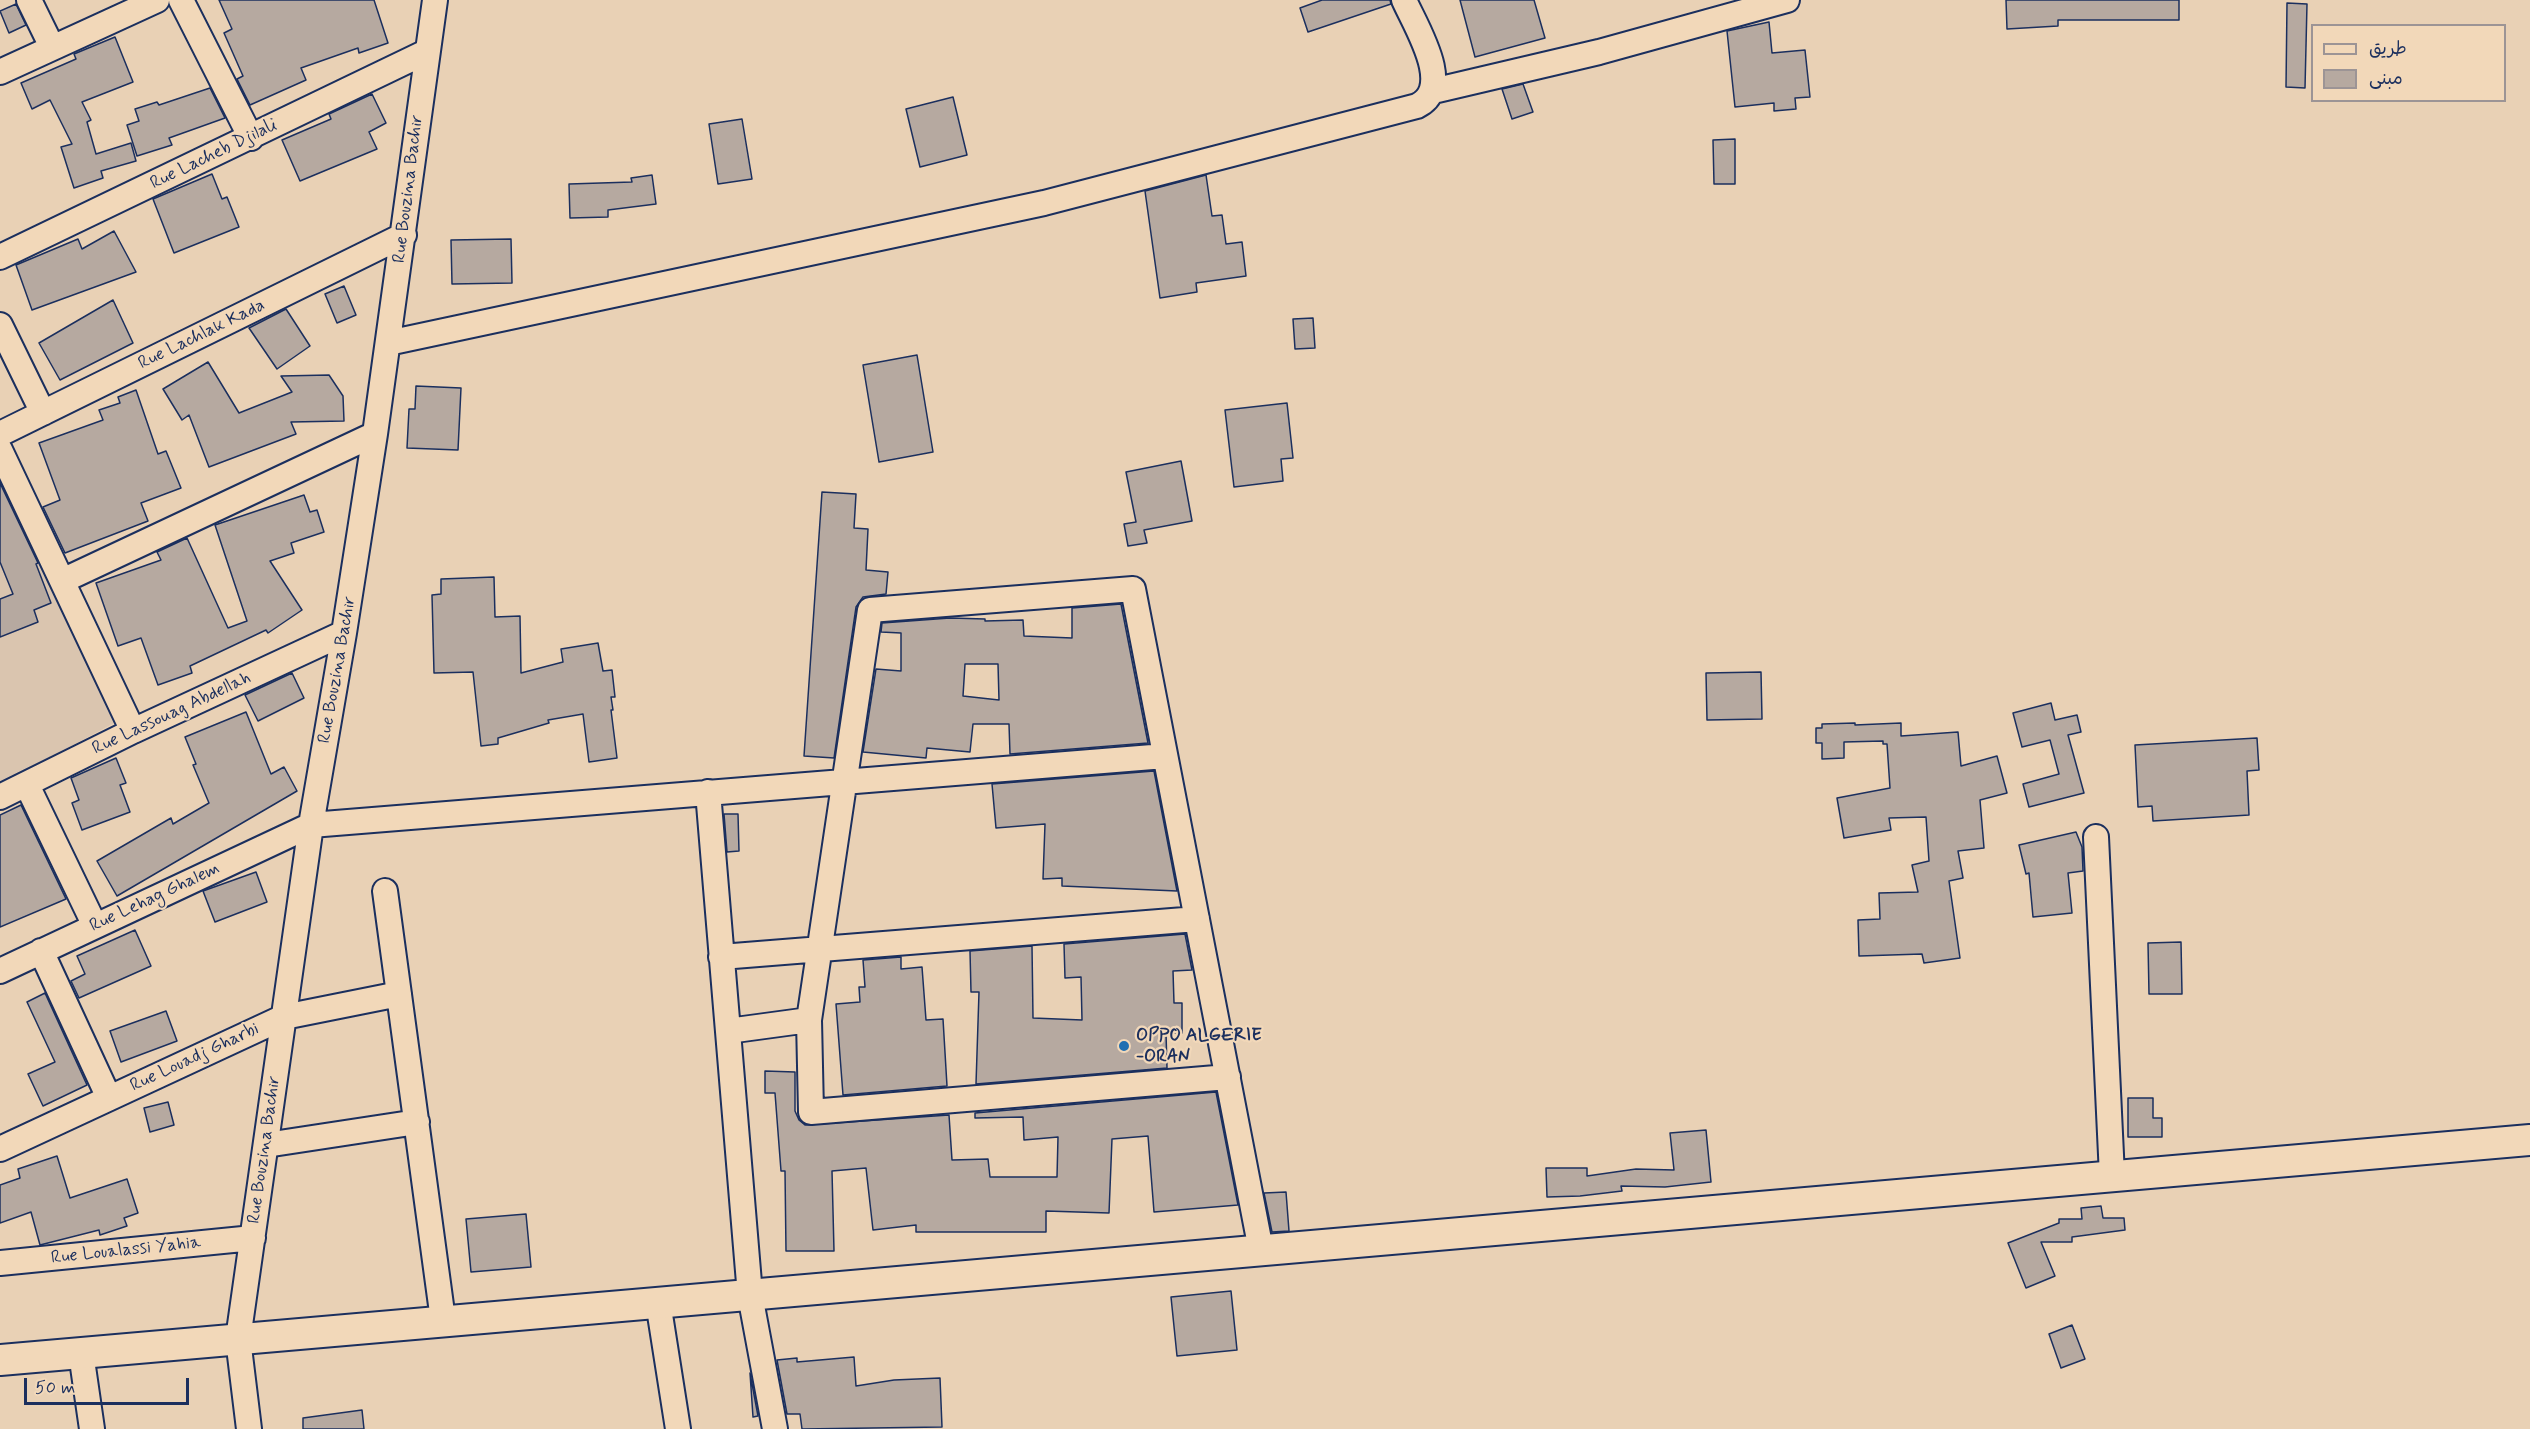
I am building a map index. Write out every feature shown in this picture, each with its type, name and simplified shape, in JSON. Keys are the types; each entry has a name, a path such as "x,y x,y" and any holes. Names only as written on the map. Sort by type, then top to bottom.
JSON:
{"main road":[{"path":"0,1360 2530,1140"}],"street":[{"path":"29,0 52,47"},
{"path":"0,72 157,0"},
{"path":"181,0 251,138"},
{"name":"Rue Bouzina Bachir","path":"249,1429 238,1339 311,825 345,633 375,434 435,0"},
{"path":"388,343 1044,203 1398,112 1427,101 1433,91 1434,78 1429,55 1404,0"},
{"path":"1433,91 1599,52 1787,0"},
{"name":"Rue Lacheb Djilali","path":"0,257 426,52"},
{"name":"Rue Lachlak Kada","path":"0,434 404,235"},
{"path":"0,325 43,413"},
{"path":"62,581 375,434"},
{"path":"0,450 133,731"},
{"path":"1228,1077 811,1113 809,1020 870,610 1132,589 1228,1077 1261,1250"},
{"name":"Rue Lassouag Abdellah","path":"0,797 133,731 345,633"},
{"path":"311,825 845,780 1165,756"},
{"path":"27,785 96,926"},
{"path":"708,792 750,1295 775,1429"},
{"name":"Rue Lehag Ghalem","path":"0,971 311,825"},
{"path":"2096,837 2112,1176"},
{"path":"385,891 443,1320"},
{"path":"722,957 1197,919"},
{"path":"41,951 109,1098"},
{"name":"Rue Louadj Gharbi","path":"0,1149 284,1017 399,994"},
{"path":"728,1031 809,1020"},
{"path":"266,1145 417,1122"},
{"name":"Rue Loualassi Yahia","path":"0,1263 253,1238"},
{"path":"658,1302 678,1429"},
{"path":"81,1353 92,1429"}],"shaded area":[{"path":"0,479 116,722 0,784"}],"building":[{"path":"219,0 374,0 388,43 359,53 358,48 301,68 306,80 250,105 237,79 243,76 224,33 232,29"},
{"path":"1322,0 1390,0 1391,4 1308,32 1300,8"},
{"path":"1460,0 1534,0 1545,38 1475,57"},
{"path":"2006,0 2179,0 2179,20 2058,20 2058,26 2007,29"},
{"path":"2287,3 2307,4 2305,88 2286,87"},
{"path":"16,4 26,25 9,33 0,11"},
{"path":"1769,22 1772,53 1805,50 1810,97 1795,98 1796,109 1774,111 1774,103 1735,107 1727,31"},
{"path":"115,37 133,82 82,102 91,120 87,122 96,154 131,143 136,161 101,171 103,178 74,188 61,147 72,144 50,100 32,109 21,83 76,59 74,54"},
{"path":"1523,84 1533,112 1512,119 1502,89"},
{"path":"210,88 225,118 169,138 172,145 137,156 127,125 139,121 135,109 157,102 159,105"},
{"path":"372,94 386,123 369,132 377,149 300,181 282,140 331,119 329,114"},
{"path":"953,97 967,155 920,167 906,109"},
{"path":"742,119 752,179 718,184 709,124"},
{"path":"1735,139 1735,184 1714,184 1713,140"},
{"path":"212,174 222,199 227,197 239,227 174,253 153,199"},
{"path":"652,175 656,204 608,210 608,217 570,218 569,184 632,182 631,178"},
{"path":"1206,175 1212,216 1222,215 1226,244 1242,242 1246,276 1196,283 1197,292 1160,298 1145,191"},
{"path":"114,231 136,272 32,310 16,265 78,239 82,249"},
{"path":"511,239 512,283 452,284 451,240"},
{"path":"344,286 356,315 337,323 325,294"},
{"path":"113,300 133,343 60,380 39,343"},
{"path":"286,309 310,346 277,369 249,328"},
{"path":"1313,318 1315,348 1295,349 1293,319"},
{"path":"917,355 933,452 879,462 863,365"},
{"path":"208,362 239,413 292,392 281,376 329,375 343,396 344,421 291,422 296,434 209,467 189,415 182,420 163,389"},
{"path":"416,386 461,388 458,450 407,448 409,409 415,409"},
{"path":"136,390 158,454 166,451 181,488 141,503 148,521 65,553 43,507 60,500 39,443 103,420 99,410 120,403 118,397"},
{"path":"1287,403 1293,458 1281,459 1283,481 1234,487 1225,410"},
{"path":"1181,461 1192,521 1144,530 1147,543 1128,546 1124,524 1136,522 1126,472"},
{"path":"0,483 38,563 36,564 51,603 34,610 38,622 0,637 0,599 13,594 0,562"},
{"path":"822,492 856,494 854,528 868,529 866,570 888,572 886,594 863,597 856,607 834,758 804,756"},
{"path":"304,495 310,512 317,510 324,532 291,543 294,553 270,561 302,610 268,633 266,630 190,666 192,673 158,685 141,638 118,646 96,583 161,560 157,552 187,538 228,628 247,621 215,525"},
{"path":"494,577 495,617 520,616 521,673 563,662 561,649 598,643 603,671 612,670 615,697 611,697 613,710 611,710 617,758 589,762 583,714 548,720 549,723 498,738 498,744 481,746 473,672 434,673 432,595 441,594 441,579"},
{"path":"1121,604 1148,743 1010,754 1009,724 973,724 970,752 927,748 926,758 863,752 876,669 901,671 901,633 881,632 882,623 950,618 985,619 985,621 1023,620 1024,636 1072,638 1072,608","holes":["965,664 998,664 999,700 963,696"]},
{"path":"1761,672 1762,719 1707,720 1706,673"},
{"path":"292,673 304,698 258,721 245,695"},
{"path":"2051,703 2055,720 2077,715 2081,732 2068,735 2084,793 2029,807 2023,784 2059,774 2050,740 2022,747 2013,713"},
{"path":"246,712 271,774 284,767 297,791 117,896 97,861 171,818 173,824 209,803 193,765 196,764 185,737"},
{"path":"1855,723 1855,725 1901,723 1901,736 1958,732 1961,766 1997,756 2007,793 1980,800 1984,848 1958,851 1963,878 1949,881 1960,958 1924,963 1922,954 1859,956 1858,920 1880,919 1879,893 1918,892 1912,865 1929,861 1926,817 1889,818 1891,830 1844,838 1837,798 1890,788 1887,744 1883,744 1883,741 1844,742 1844,758 1822,759 1822,743 1816,743 1816,728 1822,728 1822,724"},
{"path":"2257,738 2259,770 2247,771 2249,815 2153,821 2152,806 2138,807 2135,745"},
{"path":"116,758 126,783 120,785 130,812 82,830 72,803 79,800 71,778"},
{"path":"1154,771 1177,891 1062,886 1062,878 1043,879 1045,824 996,828 992,784"},
{"path":"21,805 66,899 0,927 0,815"},
{"path":"724,814 738,814 739,851 727,852"},
{"path":"2076,832 2082,847 2083,871 2068,873 2072,913 2033,917 2029,873 2026,874 2019,845"},
{"path":"256,872 267,902 215,922 203,891"},
{"path":"135,930 151,966 79,998 71,981 85,974 77,956"},
{"path":"1185,934 1192,970 1173,971 1174,1003 1182,1003 1182,1033 1166,1033 1167,1068 976,1084 979,992 971,992 970,951 1032,946 1033,1018 1082,1020 1081,977 1065,978 1064,944"},
{"path":"2181,942 2182,994 2149,994 2148,943"},
{"path":"901,957 901,969 922,967 926,1020 943,1019 947,1086 843,1095 836,1004 860,1002 859,987 865,987 863,960"},
{"path":"45,993 87,1085 43,1106 28,1074 55,1062 27,1002"},
{"path":"166,1011 177,1041 121,1062 110,1031"},
{"path":"765,1071 795,1072 795,1111 799,1120 805,1125 949,1115 952,1160 988,1159 990,1177 1057,1177 1058,1137 1024,1140 1023,1117 975,1118 975,1113 1216,1092 1238,1205 1154,1212 1148,1136 1112,1139 1109,1213 1046,1211 1046,1232 916,1232 916,1225 873,1230 866,1168 832,1171 834,1251 786,1251 785,1171 781,1171 775,1093 765,1093"},
{"path":"2128,1098 2153,1098 2153,1118 2162,1118 2162,1137 2128,1137"},
{"path":"168,1102 174,1125 150,1132 144,1108"},
{"path":"1706,1130 1711,1182 1665,1187 1621,1186 1622,1191 1547,1197 1546,1168 1587,1168 1587,1176 1636,1169 1674,1170 1670,1133"},
{"path":"57,1156 70,1198 127,1179 138,1213 124,1218 127,1226 100,1235 99,1230 40,1245 31,1212 0,1223 0,1185 20,1178 18,1169"},
{"path":"1286,1192 1289,1231 1272,1232 1264,1193"},
{"path":"2101,1206 2103,1218 2124,1218 2125,1230 2072,1237 2072,1242 2041,1242 2055,1276 2026,1288 2008,1243 2059,1223 2059,1219 2082,1219 2081,1208"},
{"path":"526,1214 531,1267 471,1272 466,1219"},
{"path":"1231,1291 1237,1350 1177,1356 1171,1297"},
{"path":"2072,1325 2085,1359 2061,1368 2049,1334"},
{"path":"854,1357 856,1386 894,1380 940,1378 942,1427 802,1429 800,1414 787,1414 777,1360 797,1358 797,1362"},
{"path":"750,1373 758,1416 753,1417"},
{"path":"362,1410 364,1429 303,1429 303,1418"}],"place":[{"name":"OPPO ALGERIE -ORAN","path":"1124,1046"}]}
